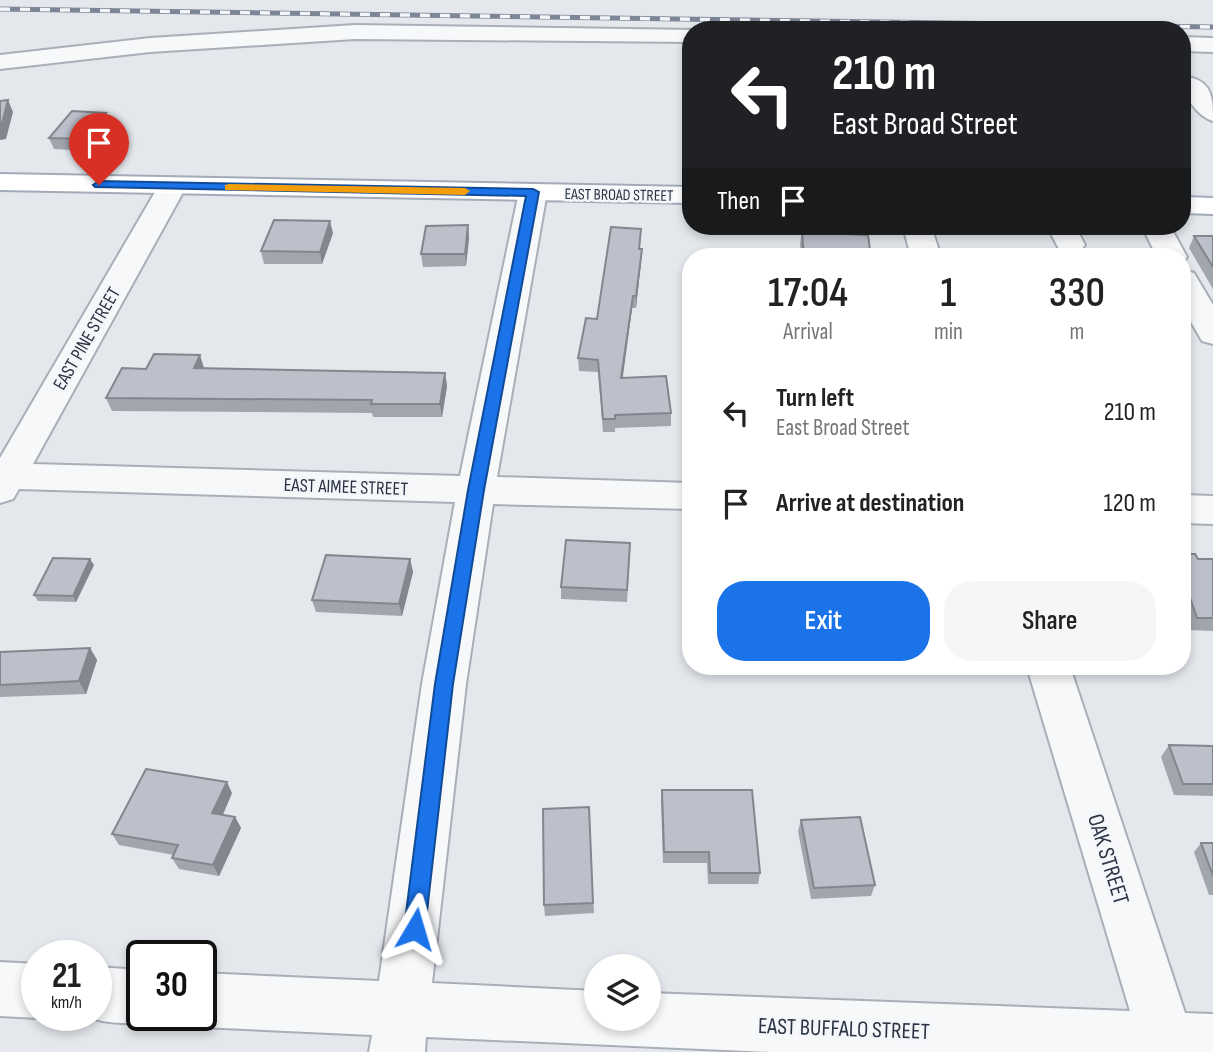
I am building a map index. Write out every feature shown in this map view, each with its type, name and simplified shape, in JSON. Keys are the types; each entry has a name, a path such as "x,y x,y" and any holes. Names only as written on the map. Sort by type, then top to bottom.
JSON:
{"main road":[{"name":"EAST BROAD STREET","path":"0,181 172,187 682,195"},
{"path":"1191,205 1213,206"}],"street":[{"path":"0,62 150,45 355,32 682,35"},
{"path":"1191,45 1213,46"},
{"path":"1197,81 1213,113"},
{"name":"EAST PINE STREET","path":"3,481 172,187"},
{"path":"401,1031 444,684 476,490 533,192"},
{"path":"1191,294 1213,334"},
{"name":"EAST AIMEE STREET","path":"3,481 682,496"},
{"path":"1191,509 1213,510"},
{"name":"OAK STREET","path":"1052,675 1183,1045"},
{"path":"0,989 21,990"},
{"name":"EAST BUFFALO STREET","path":"217,1002 401,1031 584,1019"},
{"name":"EAST BUFFALO STREET","path":"661,1021 1183,1045"}],"building":[{"path":"8,100 1,127 0,127 0,101"},
{"path":"72,111 106,113 85,139 49,138"},
{"path":"274,220 330,221 320,252 261,251"},
{"path":"468,225 465,254 421,254 426,226"},
{"path":"611,227 641,229 639,249 642,249 636,296 633,296 621,378 666,376 671,413 615,415 615,419 603,419 598,360 578,358 586,318 597,319"},
{"path":"802,235 868,235 870,248 803,248"},
{"path":"1194,236 1213,236 1213,267"},
{"path":"154,354 200,355 194,368 445,373 440,404 371,404 372,400 106,398 122,368 146,369"},
{"path":"566,540 630,543 627,590 561,587"},
{"path":"1191,554 1195,554 1198,559 1213,559 1213,618 1197,618 1191,601"},
{"path":"326,555 410,559 399,604 312,600"},
{"path":"53,558 90,559 73,596 34,595"},
{"path":"90,648 79,681 0,685 0,652"},
{"path":"1169,745 1213,746 1213,784 1183,784"},
{"path":"146,769 227,782 212,813 235,817 213,865 172,858 178,845 112,834"},
{"path":"662,790 752,790 760,873 710,873 709,852 664,852"},
{"path":"589,807 593,903 544,905 543,809"},
{"path":"860,817 875,885 814,888 801,820"},
{"path":"1201,843 1213,843 1213,876"}],"railway":[{"path":"0,9 809,21"},
{"path":"1191,27 1213,27"}],"slow traffic":[{"path":"229,188 465,191"}],"route":[{"path":"99,185 533,192 476,490 444,684 415,929"}]}
